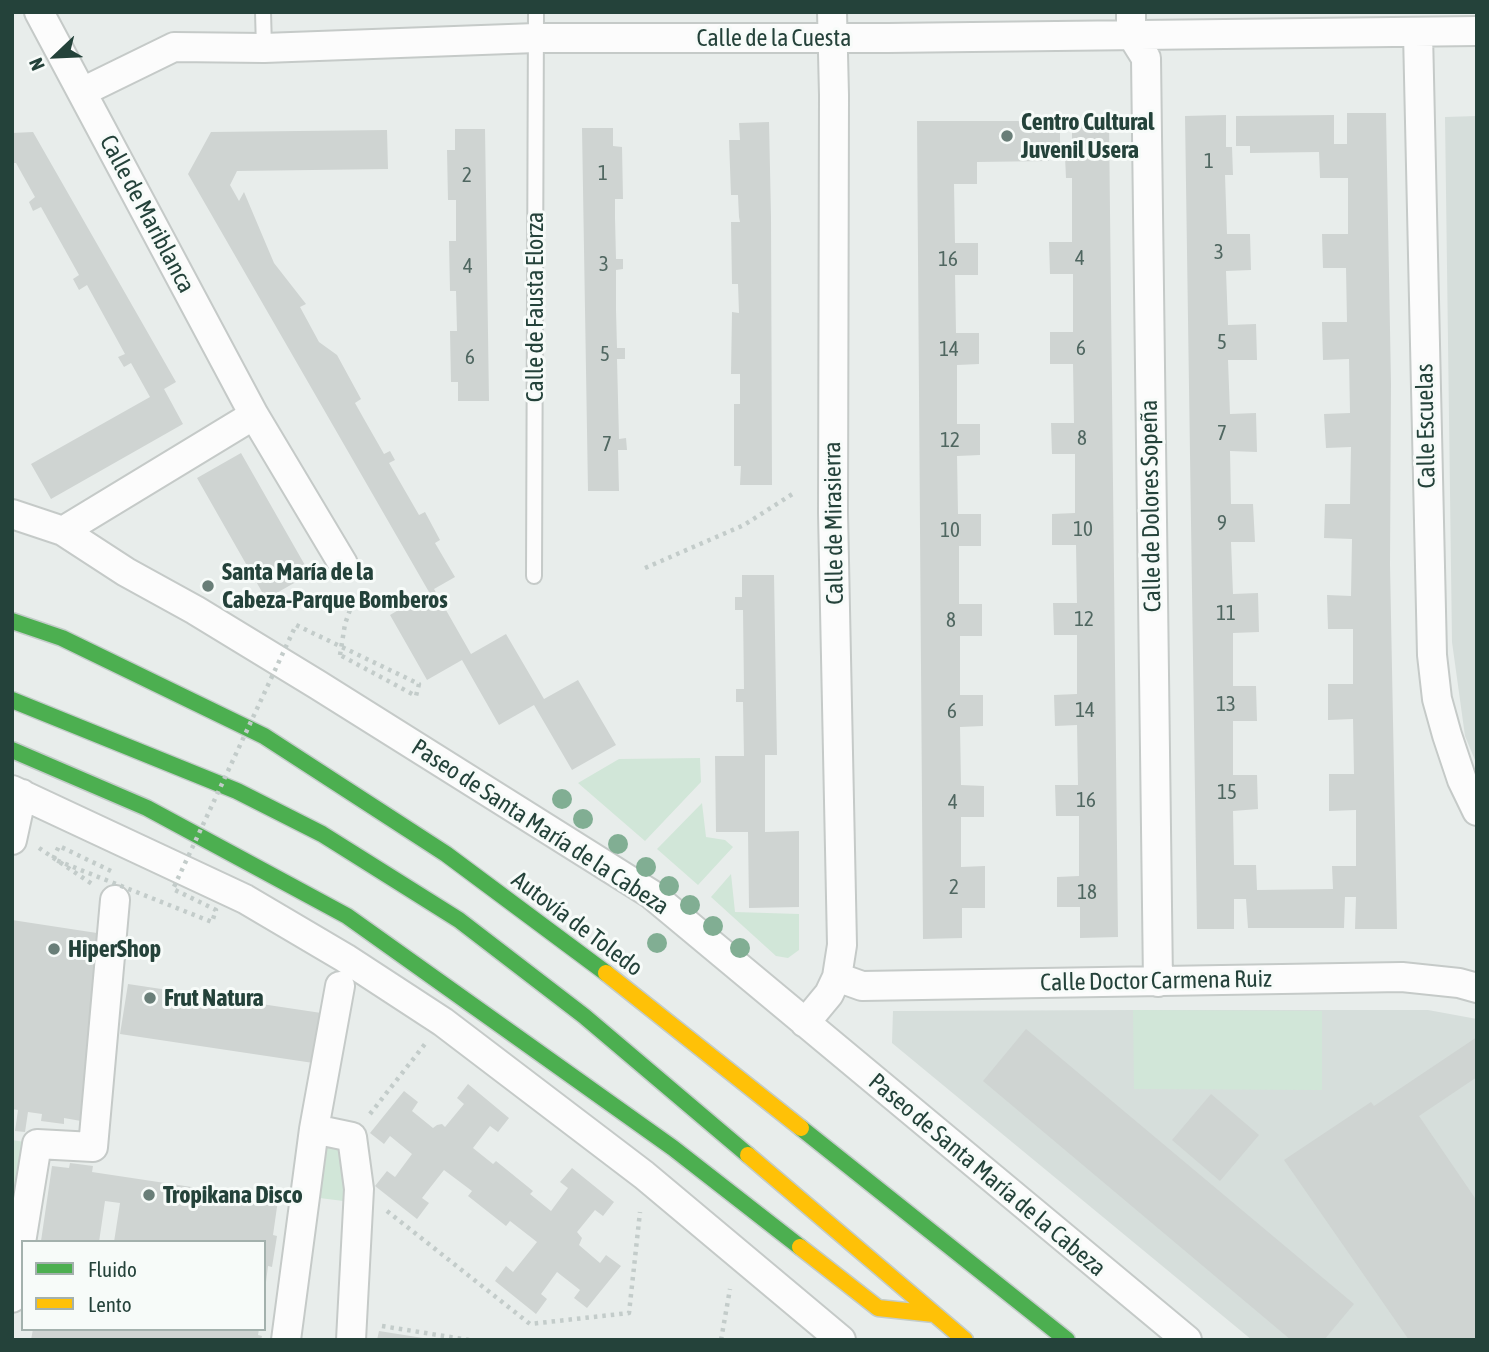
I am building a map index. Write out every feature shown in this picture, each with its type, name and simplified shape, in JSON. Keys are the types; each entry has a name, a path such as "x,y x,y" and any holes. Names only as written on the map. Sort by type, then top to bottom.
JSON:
{"highway":[{"name":"Autovía de Toledo","path":"12,621 62,638 264,736 446,854 619,983 1067,1340"},
{"path":"12,699 237,791 322,834 459,920 584,1016 965,1340"},
{"path":"12,750 148,808 347,916 673,1148 878,1308 934,1314"}],"street":[{"name":"Calle de Mariblanca","path":"39,12 254,415 343,564"},
{"name":"Calle de la Cuesta","path":"82,92 174,47 264,48 536,25 1131,23 1418,33 1477,31"},
{"name":"Calle de Dolores Sopeña","path":"1131,23 1146,58 1158,982"},
{"name":"Calle de Mirasierra","path":"805,1023 824,1000 837,977 842,945 833,513 832,25"},
{"name":"Calle Escuelas","path":"1418,33 1432,655 1437,699 1447,734 1462,780 1477,811"},
{"path":"63,531 254,415"},
{"name":"Paseo de Santa María de la Cabeza","path":"12,514 63,531 126,572 195,610 318,685 652,894 1187,1340"},
{"path":"17,792 22,841"},
{"path":"17,792 245,899 345,958 443,1022 645,1175 841,1340"},
{"path":"21,1240 37,1144 93,1147 115,900"},
{"name":"Calle Doctor Carmena Ruiz","path":"837,977 862,986 1402,976 1477,988"},
{"path":"286,1340 313,1129 340,986"},
{"path":"313,1129 352,1137 359,1189 352,1331"},
{"path":"12,1298 21,1243"}],"lane":[{"path":"263,12 264,48"},
{"name":"Calle de Fausta Elorza","path":"534,576 536,25"}],"path":[{"path":"645,568 744,526 794,493"},
{"path":"115,900 111,871 59,846 53,859 212,922 216,910 173,888 296,625 419,684 416,696 340,655 345,624 351,607 347,597"},
{"path":"22,841 115,900"},
{"path":"352,1137 426,1043"},
{"path":"359,1189 530,1324 629,1313 640,1210"},
{"path":"721,1340 730,1288"},
{"path":"352,1331 469,1340"}],"shaded area":[{"path":"1477,116 1477,765 1465,736 1452,642 1445,117"},
{"path":"1428,1010 1477,1019 1477,1340 1252,1340 892,1043 893,1011"}],"green space":[{"path":"700,758 701,782 645,841 578,783 619,759"},
{"path":"702,803 706,837 725,840 733,847 698,885 657,849"},
{"path":"731,874 735,912 799,914 799,950 788,958 776,956 711,897"},
{"path":"1133,1010 1322,1011 1322,1090 1134,1089"},
{"path":"12,1140 37,1144 12,1297"},
{"path":"319,1143 343,1149 351,1202 312,1197"}],"building":[{"path":"1347,113 1386,113 1397,929 1355,929 1356,897 1345,897 1344,928 1248,928 1246,899 1234,899 1234,929 1197,929 1185,116 1226,115 1226,147 1232,147 1233,175 1225,175 1227,234 1250,234 1251,270 1226,271 1228,325 1256,324 1257,360 1228,360 1230,414 1256,413 1257,452 1230,451 1231,504 1253,504 1255,542 1231,542 1233,594 1258,593 1259,632 1233,633 1233,686 1256,686 1257,721 1233,721 1233,775 1257,775 1258,809 1233,811 1234,865 1256,865 1257,890 1333,889 1332,866 1356,866 1356,810 1329,811 1329,774 1354,774 1353,719 1328,720 1328,684 1353,684 1353,629 1328,629 1327,595 1351,596 1352,539 1324,538 1325,504 1350,504 1351,447 1326,448 1324,414 1350,413 1349,359 1323,360 1322,322 1347,322 1346,268 1323,268 1322,234 1348,234 1348,178 1320,178 1319,152 1250,153 1250,146 1236,146 1236,116 1334,115 1334,144 1347,144"},
{"path":"917,121 1060,121 1060,151 1048,152 1049,161 977,162 977,184 954,184 955,243 978,243 978,275 955,275 956,333 979,333 979,364 957,365 957,424 980,424 980,455 957,456 958,514 981,514 981,546 959,546 959,604 982,604 982,636 960,636 960,695 983,695 983,726 960,727 961,785 984,786 984,817 961,817 961,867 985,866 985,908 962,908 962,938 923,939"},
{"path":"1072,121 1109,121 1118,937 1080,938 1080,907 1057,907 1057,877 1079,876 1079,816 1056,816 1055,785 1078,785 1077,725 1055,726 1054,695 1077,694 1077,635 1054,635 1053,603 1077,603 1076,545 1052,545 1052,514 1075,513 1075,454 1052,454 1051,423 1074,423 1073,364 1050,364 1050,332 1073,332 1073,274 1050,274 1049,242 1072,242 1072,178 1066,178 1065,156 1072,156"},
{"path":"769,122 772,485 740,485 741,466 734,466 734,404 740,404 740,374 731,374 732,312 739,313 738,284 732,284 731,222 740,222 738,195 731,195 729,140 740,140 739,123"},
{"path":"582,128 613,128 613,146 622,147 623,199 615,199 615,218 616,259 623,259 623,269 616,270 616,310 617,348 625,348 625,359 617,359 619,439 626,438 627,450 618,450 619,491 588,491"},
{"path":"455,129 485,129 489,401 458,401 458,382 451,382 450,331 457,331 456,291 450,291 449,241 456,241 456,200 448,200 447,150 455,150"},
{"path":"387,130 388,169 237,171 230,185 239,201 244,192 274,263 306,304 300,307 319,342 337,355 361,399 355,403 384,454 390,451 395,460 389,463 419,515 425,512 440,540 435,543 455,577 434,589 471,654 506,634 544,699 578,680 616,745 572,770 534,705 499,725 462,660 427,680 390,615 429,592 188,174 211,132"},
{"path":"33,132 176,382 164,389 183,424 51,499 31,464 150,397 131,363 124,367 118,357 125,354 87,285 79,290 73,279 79,275 41,207 33,211 29,202 35,197 16,163 12,163 12,133"},
{"path":"241,453 310,574 266,599 197,478"},
{"path":"742,575 774,575 777,755 765,755 765,832 799,831 799,907 749,908 748,832 716,832 715,756 744,756 743,702 736,702 736,689 744,689 743,610 735,610 735,597 742,597"},
{"path":"12,920 110,935 81,1121 64,1118 64,1124 41,1121 42,1114 28,1112 25,1132 15,1131 18,1110 12,1109"},
{"path":"128,984 328,1014 320,1064 120,1034"},
{"path":"1026,1029 1354,1304 1324,1340 1291,1340 983,1081"},
{"path":"1477,1037 1477,1077 1419,1116 1477,1201 1477,1340 1409,1340 1284,1160 1371,1102 1374,1106"},
{"path":"468,1084 509,1118 498,1132 490,1126 473,1148 493,1164 496,1161 533,1191 530,1194 551,1211 568,1188 560,1182 572,1168 614,1202 603,1216 595,1210 577,1232 582,1238 579,1245 600,1263 606,1255 621,1266 587,1308 574,1298 580,1290 557,1272 541,1294 547,1299 536,1314 495,1281 506,1266 513,1272 537,1242 510,1221 506,1226 468,1196 472,1191 444,1170 422,1198 429,1203 417,1219 375,1186 387,1171 395,1177 412,1154 390,1136 384,1144 370,1133 404,1091 418,1102 412,1111 433,1128 442,1124 445,1127 464,1104 457,1098"},
{"path":"1211,1094 1259,1135 1220,1181 1172,1140"},
{"path":"70,1163 93,1166 92,1172 278,1200 273,1235 277,1236 272,1267 268,1266 266,1282 266,1240 114,1240 120,1203 105,1201 99,1240 41,1240 52,1166 69,1168"},
{"path":"33,1331 259,1331 258,1335 262,1336 261,1340 31,1340"},
{"path":"379,1331 423,1338 423,1340 377,1340"}],"traffic: fast":[{"path":"12,621 62,638 264,736 446,854 606,973"},
{"path":"12,700 237,791 322,834 459,920 584,1016 748,1155"},
{"path":"12,750 147,808 347,916 673,1148 800,1247"},
{"path":"801,1128 1067,1340"}],"traffic: slow":[{"path":"606,973 801,1128"},
{"path":"748,1155 965,1340"},
{"path":"800,1247 878,1308 934,1314"}],"place":[{"name":"Centro Cultural Juvenil Usera","path":"1007,136"},
{"name":"Santa María de la Cabeza-Parque Bomberos","path":"208,586"},
{"name":"HiperShop","path":"54,949"},
{"name":"Frut Natura","path":"150,998"},
{"name":"Tropikana Disco","path":"149,1195"}]}
